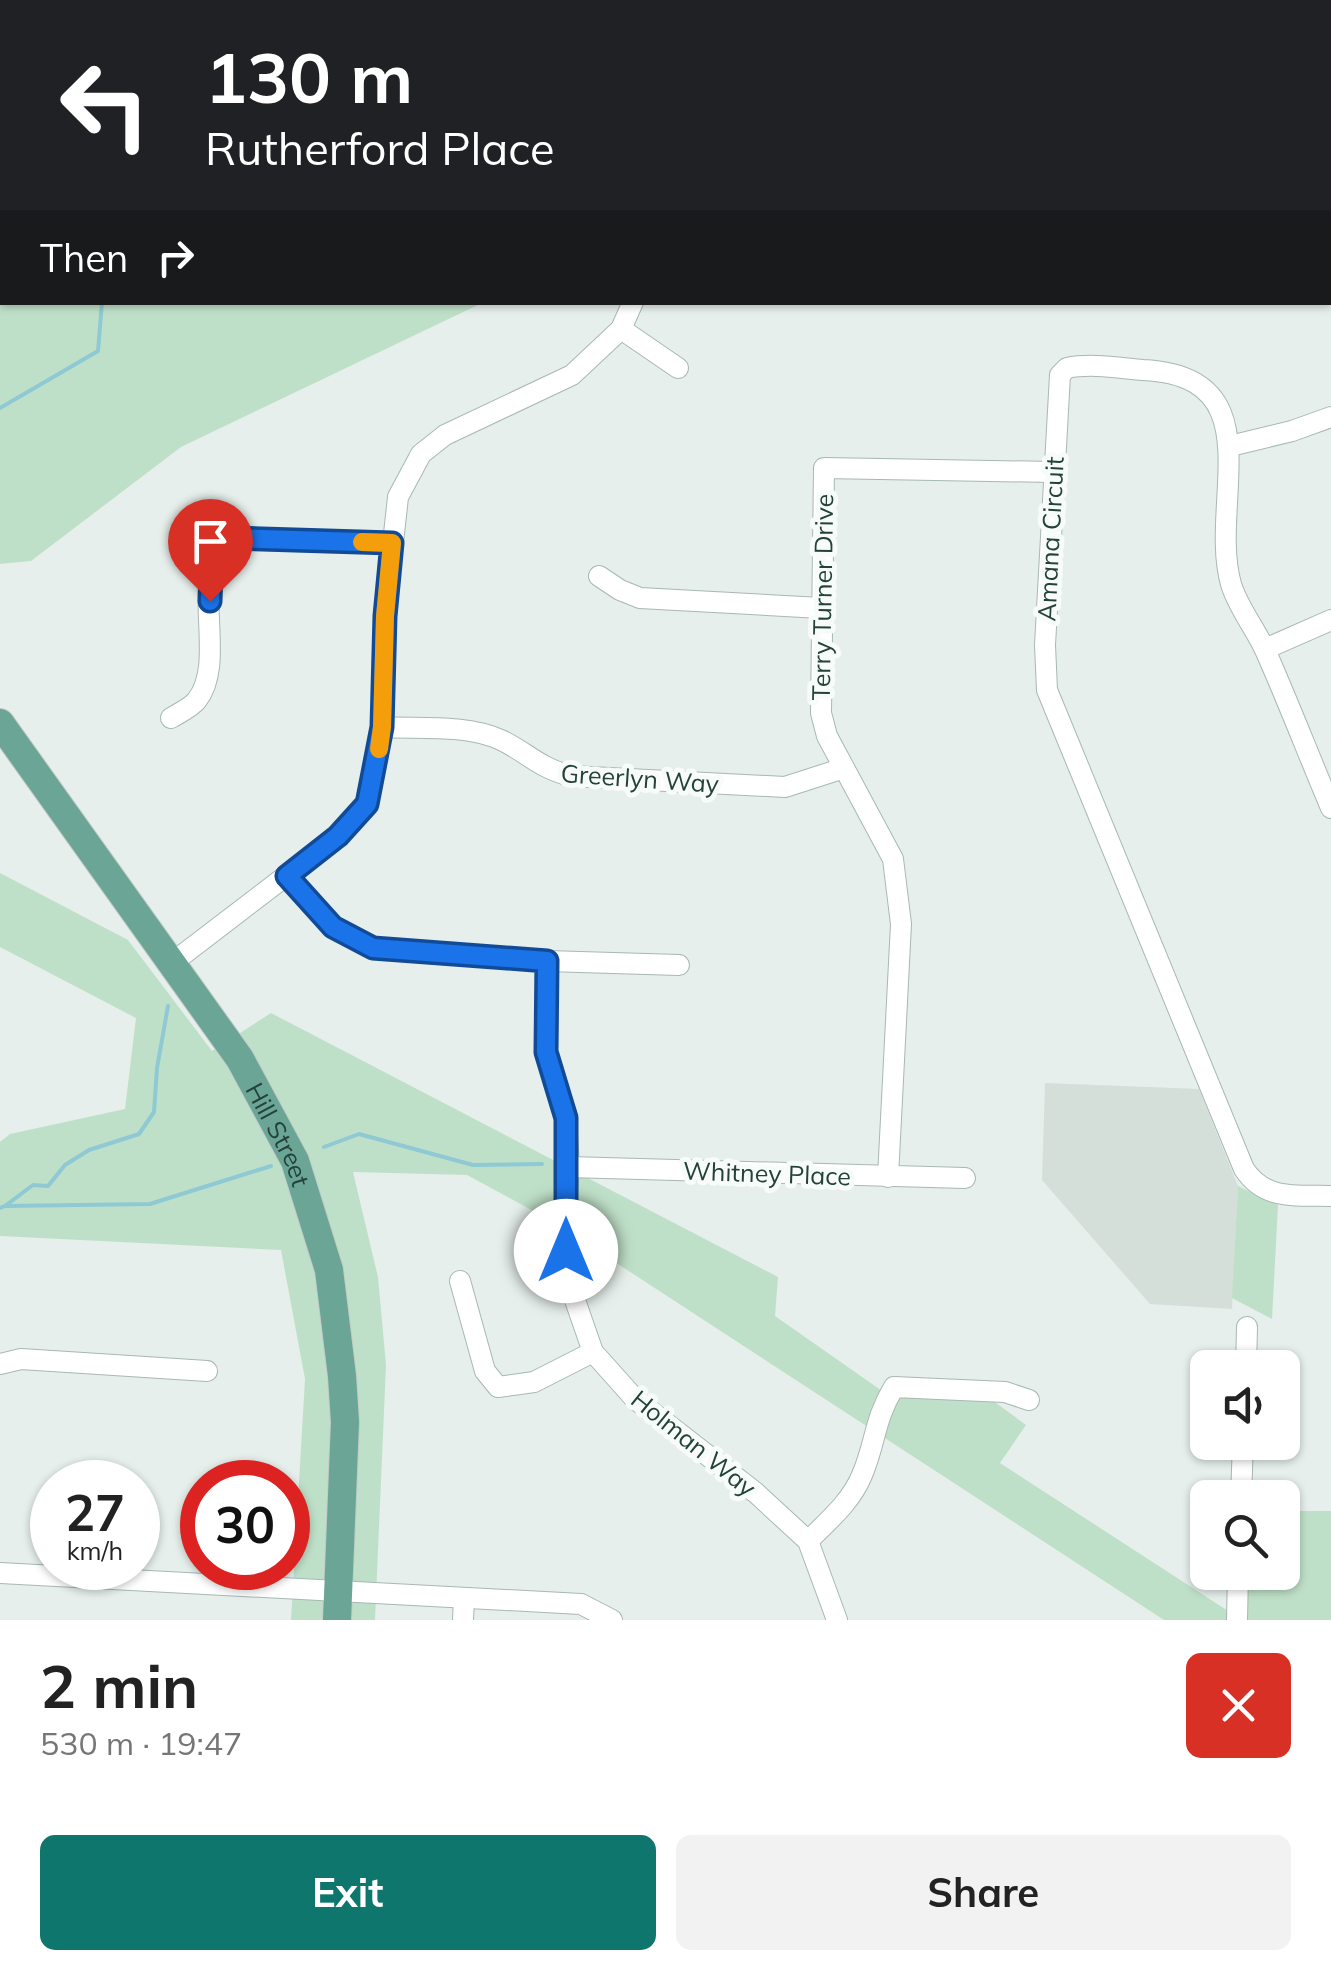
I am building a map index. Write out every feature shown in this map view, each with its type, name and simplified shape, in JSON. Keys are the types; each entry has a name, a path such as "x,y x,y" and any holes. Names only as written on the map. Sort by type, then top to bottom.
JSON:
{"main road":[{"name":"Hill Street","path":"0,723 240,1060 295,1160 329,1270 344,1422 337,1620"}],"street":[{"path":"172,963 338,836 367,804 382,727 385,616 398,497 421,454 445,435 572,375 621,329 632,305"},
{"path":"621,329 678,368"},
{"name":"Amana Circuit","path":"1331,808 1265,648 1232,589 1226,527 1230,446 1224,416 1208,390 1168,371 1067,368 1060,375 1052,472 1045,670 1053,707 1244,1169 1252,1182 1278,1195 1331,1196"},
{"path":"1230,446 1292,432 1331,418"},
{"name":"Terry Turner Drive","path":"888,1177 901,924 893,859 827,736 821,712 824,468 1052,472"},
{"path":"171,718 197,700 207,675 212,564 220,546 234,538 392,543"},
{"path":"599,576 640,598 821,608"},
{"path":"1265,648 1331,620"},
{"name":"Greerlyn Way","path":"382,727 458,730 499,740 546,770 571,776 785,787 844,768"},
{"path":"287,876 333,927 373,948 547,961 679,964"},
{"name":"Holman Way","path":"547,961 546,1052 566,1118 568,1280 593,1352 635,1399 756,1493 808,1542 837,1620"},
{"name":"Whitney Place","path":"568,1167 965,1178"},
{"path":"460,1281 485,1371 498,1386 534,1382 593,1352"},
{"path":"1246,1350 1247,1328"},
{"path":"0,1364 22,1359 207,1371"},
{"path":"808,1542 850,1499 863,1473 879,1411 894,1386 1005,1392 1029,1400"},
{"path":"0,1573 581,1604 612,1620"},
{"path":"1237,1620 1238,1590"},
{"path":"463,1620 464,1598"}],"shaded area":[{"path":"1045,1083 1199,1089 1238,1186 1232,1309 1150,1304 1042,1180"}],"green space":[{"path":"0,305 478,305 181,447 31,561 0,564"},
{"path":"0,873 128,940 212,1051 271,1013 778,1277 775,1316 895,1400 903,1393 992,1400 1026,1425 1000,1463 1190,1586 1190,1590 1242,1620 1164,1620 552,1221 467,1175 353,1172 378,1277 386,1365 375,1620 291,1620 293,1590 310,1590 310,1460 300,1460 305,1379 281,1250 0,1236 0,1142 10,1134 125,1109 136,1018 0,947"},
{"path":"1238,1186 1278,1205 1272,1319 1232,1298"},
{"path":"1300,1511 1331,1511 1331,1620 1247,1620 1248,1590 1300,1590"}],"waterway":[{"path":"0,408 98,351 102,305"},
{"path":"5,1206 33,1185 48,1186 65,1165 89,1150 139,1134 154,1112 168,1006"},
{"path":"324,1147 359,1134 473,1165 542,1164"},
{"path":"0,1208 150,1204 271,1166"}],"slow traffic":[{"path":"362,542 392,543 379,749"}],"route":[{"path":"210,601 212,564 220,546 234,538 392,543 385,616 382,727 367,804 338,836 287,876 333,927 373,948 547,961 546,1052 566,1118 566,1251"}]}
